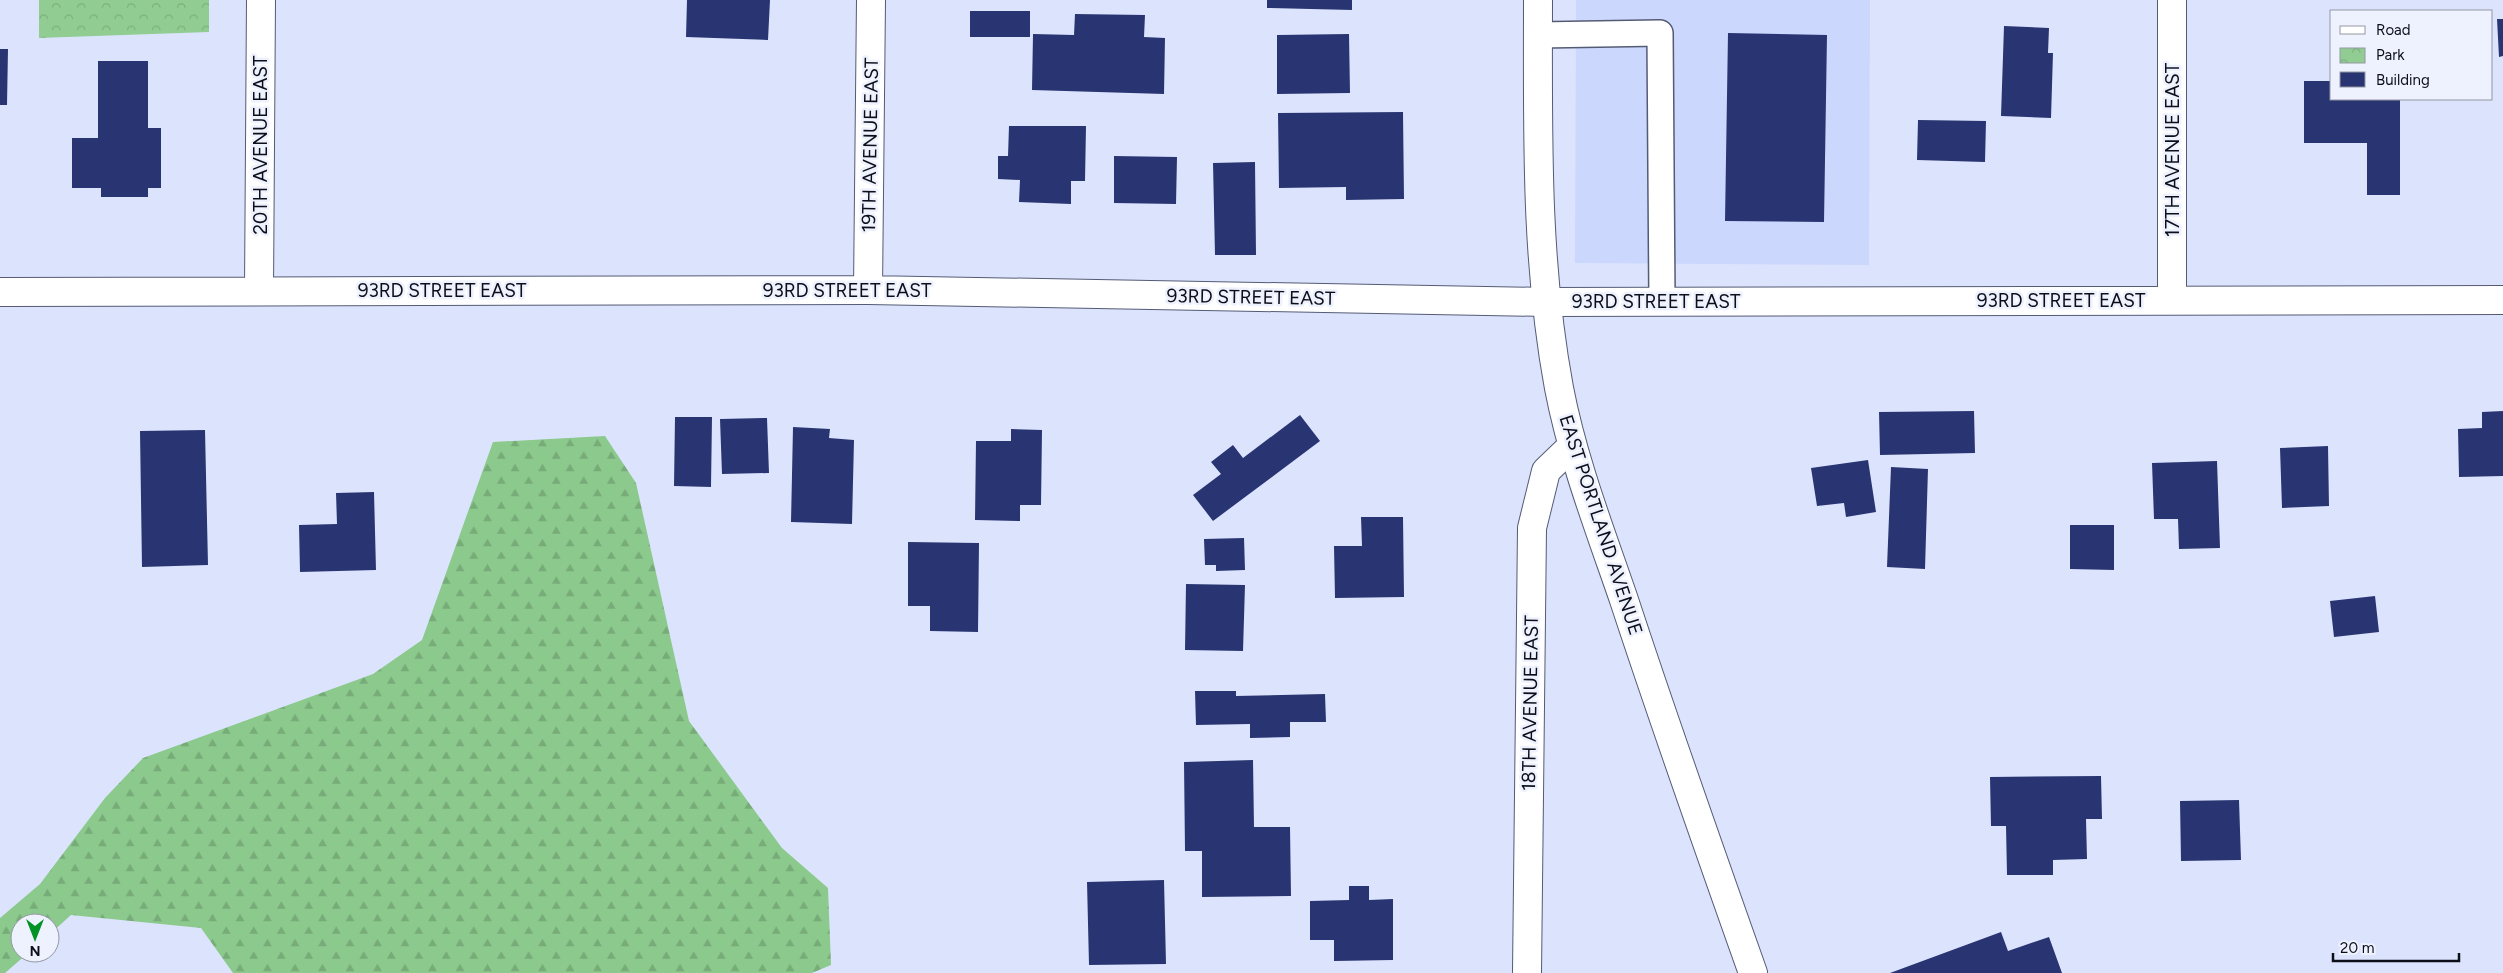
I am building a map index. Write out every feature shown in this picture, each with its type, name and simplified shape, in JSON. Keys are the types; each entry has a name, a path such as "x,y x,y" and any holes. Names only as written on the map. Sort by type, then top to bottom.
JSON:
{"street":[{"name":"20TH AVENUE EAST","path":"259,290 261,0"},
{"name":"19TH AVENUE EAST","path":"868,290 871,0"},
{"name":"EAST PORTLAND AVENUE","path":"1538,0 1538,198 1546,302 1559,388 1572,446 1662,717 1753,973"},
{"name":"17TH AVENUE EAST","path":"2172,0 2172,300"},
{"name":"93RD STREET EAST","path":"0,292 868,290 1546,302 2503,300"},
{"name":"18TH AVENUE EAST","path":"1527,973 1532,528 1546,471 1572,446"}],"lane":[{"path":"1538,35 1660,33 1662,301"}],"shaded area":[{"path":"1576,0 1870,0 1869,265 1575,263"}],"green space":[{"path":"39,0 209,0 209,32 39,38"},
{"path":"605,436 636,483 689,721 782,848 828,888 831,965 812,973 233,973 201,928 71,915 60,925 60,913 10,913 10,963 16,963 5,973 0,973 0,918 40,884 105,798 143,758 373,674 422,640 493,442"}],"building":[{"path":"687,0 770,0 768,40 686,37"},
{"path":"1267,0 1352,0 1352,10 1267,8"},
{"path":"970,11 1030,11 1030,37 970,37"},
{"path":"1075,14 1145,15 1144,37 1165,38 1164,94 1032,90 1033,34 1074,35"},
{"path":"2497,19 2503,19 2503,56 2499,57"},
{"path":"2004,26 2049,28 2048,53 2053,53 2051,118 2001,116"},
{"path":"1728,33 1827,35 1824,222 1725,221"},
{"path":"1349,34 1350,93 1277,94 1277,35"},
{"path":"0,49 8,49 7,105 0,105"},
{"path":"98,61 148,61 148,128 161,128 161,188 148,188 148,197 101,197 101,188 72,188 72,138 98,138"},
{"path":"2304,81 2330,81 2330,100 2400,100 2400,195 2367,195 2367,143 2304,143"},
{"path":"1403,112 1404,199 1346,200 1346,187 1279,188 1278,113"},
{"path":"1918,120 1986,121 1985,162 1917,160"},
{"path":"1009,126 1086,126 1085,181 1071,181 1071,204 1019,202 1020,180 998,179 998,156 1008,156"},
{"path":"1114,156 1177,157 1176,204 1114,203"},
{"path":"1255,162 1256,255 1215,255 1213,163"},
{"path":"1974,411 1975,453 1880,455 1879,412"},
{"path":"2503,411 2503,476 2459,477 2458,429 2482,428 2482,412"},
{"path":"1300,415 1320,441 1213,521 1193,495 1221,474 1211,462 1233,445 1243,458"},
{"path":"675,417 712,417 711,487 674,486"},
{"path":"767,418 769,473 722,474 720,419"},
{"path":"793,427 830,429 829,438 854,440 852,524 791,522"},
{"path":"1011,429 1042,430 1041,505 1020,505 1020,521 975,520 976,441 1011,441"},
{"path":"205,430 208,565 142,567 140,431"},
{"path":"2328,446 2329,506 2282,508 2280,448"},
{"path":"1868,460 1876,512 1846,517 1844,503 1817,506 1811,468"},
{"path":"2217,461 2220,548 2179,549 2178,519 2154,519 2152,463"},
{"path":"1891,467 1928,469 1925,569 1887,567"},
{"path":"374,492 376,570 300,572 299,525 337,524 336,493"},
{"path":"1361,517 1403,517 1404,597 1335,598 1334,546 1362,546"},
{"path":"2070,525 2114,525 2114,570 2070,569"},
{"path":"1244,538 1245,570 1216,571 1216,565 1205,565 1204,539"},
{"path":"908,542 979,543 978,632 930,631 930,606 908,606"},
{"path":"1186,584 1245,585 1243,651 1185,650"},
{"path":"2375,596 2379,632 2334,637 2330,601"},
{"path":"1195,691 1236,691 1236,696 1325,694 1326,722 1290,722 1290,737 1250,738 1250,724 1196,725"},
{"path":"1253,760 1254,827 1290,827 1291,896 1202,897 1202,851 1185,851 1184,762"},
{"path":"2101,776 2102,819 2086,819 2087,859 2053,860 2053,875 2007,875 2006,826 1991,826 1990,777"},
{"path":"2239,800 2241,860 2181,861 2180,801"},
{"path":"1164,880 1166,964 1089,965 1087,882"},
{"path":"1349,886 1369,886 1369,900 1393,899 1393,960 1334,961 1334,940 1310,940 1310,901 1349,900"},
{"path":"2001,932 2008,951 2049,937 2062,973 1890,973"}]}
